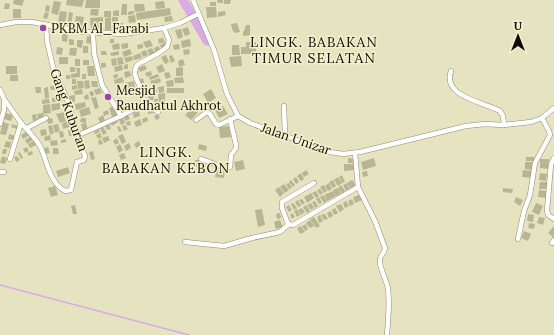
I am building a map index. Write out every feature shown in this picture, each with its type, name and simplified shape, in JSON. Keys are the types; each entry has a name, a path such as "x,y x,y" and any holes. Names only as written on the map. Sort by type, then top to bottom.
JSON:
{"street":[{"path":"193,0 196,15 214,50 234,118 236,145 236,148 230,157 230,167 226,168 201,159"},
{"path":"0,25 27,22 93,33 123,34 164,28 196,15"},
{"name":"Gang Kuburan","path":"26,128 40,147 55,182 65,191 71,190 77,162 79,160 84,160 85,156 68,102 53,67 47,41 46,25"},
{"path":"143,107 142,89 137,83 135,69 139,64 152,58 167,47 168,40 164,28"},
{"path":"93,33 94,53 104,89 121,116"},
{"path":"451,71 450,82 455,91 497,109 500,111 503,120"},
{"path":"0,90 4,110 0,124"},
{"path":"2,97 26,128 46,118"},
{"path":"284,106 285,136"},
{"path":"79,135 136,108 152,107 158,112"},
{"name":"Jalan Unizar","path":"234,118 337,154 355,153 466,126 503,120 531,122 542,118 554,110"},
{"path":"196,120 207,112 218,125 234,118"},
{"path":"518,239 524,211 530,195 535,163 550,135 542,118"},
{"path":"10,159 21,123"},
{"path":"355,153 358,187 375,220 385,248 385,252 380,260 380,265 386,279 389,298 386,335"},
{"path":"554,158 551,164 546,211 554,219"},
{"path":"289,224 282,208 282,202 314,183"},
{"path":"185,242 224,246 280,232 289,224 293,225 358,187"}],"building":[{"path":"14,0 24,0 22,6 13,4"},
{"path":"67,0 84,0 82,7 66,5"},
{"path":"86,0 100,0 100,8 85,8"},
{"path":"217,0 223,0 223,3 218,3"},
{"path":"224,0 231,0 230,4 224,4"},
{"path":"54,1 61,2 58,15 51,13"},
{"path":"164,1 165,8 156,9 155,2"},
{"path":"210,2 216,2 216,6 210,6"},
{"path":"5,3 10,4 9,9 4,9"},
{"path":"122,4 127,4 127,15 121,15"},
{"path":"134,4 144,4 145,11 135,12"},
{"path":"46,5 50,6 49,12 45,11"},
{"path":"206,7 216,7 217,17 207,18"},
{"path":"170,8 171,15 137,20 136,13"},
{"path":"13,9 21,9 21,18 13,18"},
{"path":"91,9 99,9 98,16 90,15"},
{"path":"119,10 119,16 113,16 113,11"},
{"path":"60,11 67,12 65,24 58,22"},
{"path":"104,11 111,11 111,17 104,17"},
{"path":"134,11 134,14 128,15 128,12"},
{"path":"225,11 226,15 218,17 218,12"},
{"path":"45,12 49,13 47,19 43,18"},
{"path":"69,12 73,13 71,26 67,26"},
{"path":"135,15 136,22 129,23 128,16"},
{"path":"76,16 84,17 82,28 74,27"},
{"path":"172,16 173,21 165,22 164,17"},
{"path":"103,17 103,29 91,30 90,18"},
{"path":"111,17 111,30 105,30 105,18"},
{"path":"112,17 118,17 118,24 112,24"},
{"path":"119,23 123,23 124,31 119,31"},
{"path":"237,23 240,32 235,33 234,31 233,32 231,24"},
{"path":"112,25 117,25 117,31 113,31"},
{"path":"246,25 250,25 250,35 243,36 243,32"},
{"path":"188,27 190,34 185,36 182,29"},
{"path":"181,29 183,37 178,39 175,30"},
{"path":"62,33 68,34 67,42 62,41"},
{"path":"87,36 93,37 92,44 86,43"},
{"path":"163,38 165,42 159,44 158,39"},
{"path":"69,39 74,40 74,45 69,45"},
{"path":"110,39 114,39 114,43 110,43"},
{"path":"190,39 191,46 182,48 181,41"},
{"path":"77,40 83,40 82,48 77,47"},
{"path":"150,40 153,46 146,48 143,42"},
{"path":"166,42 167,46 161,48 160,45"},
{"path":"246,42 256,42 256,54 241,54 241,47 246,47"},
{"path":"119,43 120,49 113,50 112,45"},
{"path":"128,43 128,48 122,49 121,44"},
{"path":"143,44 143,48 138,49 137,45"},
{"path":"179,44 180,49 174,50 173,45"},
{"path":"232,45 239,45 240,55 232,55"},
{"path":"83,46 88,46 88,53 83,53"},
{"path":"159,46 160,50 155,52 154,48"},
{"path":"57,47 63,48 62,55 56,54"},
{"path":"70,48 77,48 76,56 69,55"},
{"path":"152,48 155,54 150,56 147,50"},
{"path":"130,49 132,54 124,57 122,52"},
{"path":"189,49 190,54 184,55 183,50"},
{"path":"146,50 148,55 143,57 141,52"},
{"path":"101,51 106,51 107,55 101,55"},
{"path":"119,51 119,55 111,56 110,53"},
{"path":"140,53 142,58 134,60 133,56"},
{"path":"166,55 169,62 165,64 161,57"},
{"path":"172,55 175,61 171,63 169,56"},
{"path":"132,56 133,60 126,63 124,58"},
{"path":"241,56 242,66 231,67 229,57"},
{"path":"59,57 68,57 68,64 59,64"},
{"path":"122,57 124,64 118,65 117,58"},
{"path":"116,58 117,65 112,66 111,59"},
{"path":"75,59 80,59 80,66 75,66"},
{"path":"183,59 185,65 179,67 178,61"},
{"path":"83,60 89,60 89,65 83,65"},
{"path":"101,63 106,63 106,67 101,68"},
{"path":"128,64 128,69 124,69 124,65"},
{"path":"162,64 165,71 159,73 156,67"},
{"path":"122,65 123,70 115,72 114,67"},
{"path":"145,65 147,69 140,72 138,68"},
{"path":"6,66 17,66 17,74 6,74"},
{"path":"87,66 94,66 95,76 88,76"},
{"path":"70,67 75,67 75,72 70,72"},
{"path":"183,67 183,76 176,76 176,68"},
{"path":"76,68 80,68 80,73 77,73"},
{"path":"130,71 131,76 125,78 124,72"},
{"path":"151,71 152,75 147,77 145,73"},
{"path":"169,72 171,77 166,79 164,73"},
{"path":"80,73 80,77 71,78 71,74"},
{"path":"82,74 86,74 86,79 82,79"},
{"path":"118,74 118,77 114,79 113,75"},
{"path":"158,74 159,77 150,80 149,77"},
{"path":"10,75 18,75 18,81 10,81"},
{"path":"66,75 70,75 70,79 66,79"},
{"path":"122,77 124,82 115,85 114,80"},
{"path":"183,77 184,83 175,83 174,78"},
{"path":"143,78 144,83 140,84 138,80"},
{"path":"160,78 161,82 152,85 150,81"},
{"path":"72,79 76,79 76,84 72,84"},
{"path":"89,80 90,88 85,89 84,81"},
{"path":"173,80 174,86 167,87 166,81"},
{"path":"77,81 83,81 84,88 78,89"},
{"path":"91,81 97,81 98,87 92,87"},
{"path":"134,81 135,88 127,90 125,83"},
{"path":"77,85 77,89 72,90 72,86"},
{"path":"50,86 57,86 57,90 51,90"},
{"path":"164,86 164,92 159,93 158,87"},
{"path":"35,87 41,87 41,93 36,93"},
{"path":"48,87 49,98 45,99 44,88"},
{"path":"156,87 157,92 152,93 151,88"},
{"path":"100,88 102,93 96,95 94,90"},
{"path":"167,88 184,88 184,93 167,93"},
{"path":"82,89 83,94 75,95 74,91"},
{"path":"211,89 216,98 208,103 203,94"},
{"path":"93,91 94,95 91,97 89,92"},
{"path":"165,93 165,103 159,103 158,94"},
{"path":"88,94 89,99 85,100 84,96"},
{"path":"75,95 75,102 70,102 69,96"},
{"path":"148,95 154,96 153,100 148,100"},
{"path":"62,97 63,101 52,102 52,98"},
{"path":"96,97 99,108 95,109 91,98"},
{"path":"120,98 122,103 118,104 117,99"},
{"path":"49,99 50,103 42,104 42,100"},
{"path":"154,99 158,99 158,105 155,105"},
{"path":"197,101 206,108 202,112 194,105"},
{"path":"85,102 86,107 76,110 75,104"},
{"path":"128,102 130,106 124,108 123,104"},
{"path":"137,102 138,106 133,108 132,104"},
{"path":"60,103 60,109 52,111 51,104"},
{"path":"50,104 51,113 43,114 43,105"},
{"path":"114,106 117,115 112,117 109,108"},
{"path":"193,106 199,111 191,120 185,115"},
{"path":"223,106 228,114 219,118 215,110"},
{"path":"89,107 91,114 81,117 79,110"},
{"path":"148,109 154,109 154,113 148,114"},
{"path":"108,110 109,114 104,116 103,112"},
{"path":"69,111 72,118 68,120 66,115 64,116 66,121 60,123 56,114"},
{"path":"139,111 140,116 134,118 133,113"},
{"path":"6,113 13,115 11,121 4,119"},
{"path":"43,113 44,117 38,119 37,114"},
{"path":"36,114 37,120 33,121 32,115"},
{"path":"158,114 160,118 156,120 154,116"},
{"path":"103,115 105,121 100,123 98,118"},
{"path":"128,115 130,119 125,121 124,117"},
{"path":"147,117 148,121 143,123 142,119"},
{"path":"52,118 53,123 48,124 47,119"},
{"path":"81,118 86,118 86,123 80,122"},
{"path":"123,118 125,123 121,125 119,120"},
{"path":"140,119 142,125 136,127 134,122"},
{"path":"117,120 118,122 112,126 110,123"},
{"path":"68,121 70,127 63,129 62,123"},
{"path":"130,121 131,125 127,126 126,122"},
{"path":"3,122 9,124 6,135 0,134"},
{"path":"86,123 88,130 83,131 81,124"},
{"path":"12,124 18,126 17,129 11,127"},
{"path":"58,124 60,131 55,133 53,125"},
{"path":"109,124 111,129 107,130 105,126"},
{"path":"52,125 54,133 50,135 48,126"},
{"path":"125,125 128,129 124,131 122,126"},
{"path":"119,126 122,131 119,132 117,127"},
{"path":"229,126 231,137 220,138 219,127"},
{"path":"103,127 107,133 103,135 100,128"},
{"path":"46,129 47,135 41,136 40,130"},
{"path":"74,129 75,135 69,136 68,130"},
{"path":"99,129 100,132 95,134 94,132"},
{"path":"28,131 30,135 23,139 21,135"},
{"path":"63,131 64,137 60,138 59,132"},
{"path":"100,133 102,137 98,139 96,135"},
{"path":"9,134 15,136 13,140 8,139"},
{"path":"123,134 126,142 122,144 118,136"},
{"path":"50,135 51,140 45,141 44,137"},
{"path":"31,136 33,140 27,144 25,140"},
{"path":"108,136 110,140 104,143 102,138"},
{"path":"117,138 119,143 115,145 113,141"},
{"path":"66,139 66,142 61,143 61,140"},
{"path":"101,139 103,144 99,145 98,141"},
{"path":"57,140 58,145 51,146 50,141"},
{"path":"6,141 11,142 10,148 4,147"},
{"path":"34,141 36,145 30,148 28,144"},
{"path":"139,141 141,146 136,148 134,144"},
{"path":"129,143 131,148 126,151 124,146"},
{"path":"120,144 123,150 119,153 116,147"},
{"path":"199,144 207,146 206,151 198,149"},
{"path":"27,147 29,151 25,153 23,149"},
{"path":"48,147 50,153 44,154 42,149"},
{"path":"53,148 58,148 59,154 53,154"},
{"path":"3,149 7,149 6,154 2,154"},
{"path":"32,151 33,154 29,156 27,153"},
{"path":"93,151 95,159 91,160 89,152"},
{"path":"20,152 23,158 21,159 18,153"},
{"path":"124,153 126,158 121,160 119,155"},
{"path":"2,156 7,158 5,164 0,163"},
{"path":"17,156 20,160 16,162 14,157"},
{"path":"526,157 534,157 534,161 526,161"},
{"path":"348,158 355,159 355,163 348,163"},
{"path":"374,158 376,166 363,170 361,162"},
{"path":"540,159 549,159 548,169 540,168"},
{"path":"195,160 199,160 200,167 195,167"},
{"path":"243,160 245,169 236,171 234,162"},
{"path":"525,162 534,162 533,170 525,169"},
{"path":"344,164 354,164 354,170 344,171"},
{"path":"200,166 207,168 206,173 199,171"},
{"path":"68,167 70,173 58,177 56,171"},
{"path":"217,167 225,169 224,178 215,177"},
{"path":"306,170 309,174 304,177 302,173"},
{"path":"523,170 533,171 532,178 522,177"},
{"path":"367,171 368,176 363,177 362,172"},
{"path":"301,173 304,179 301,181 297,176"},
{"path":"540,173 547,174 546,181 539,180"},
{"path":"342,175 345,182 342,183 339,177"},
{"path":"296,177 299,182 296,184 293,179"},
{"path":"338,177 342,183 338,186 334,180"},
{"path":"291,180 295,185 293,187 289,182"},
{"path":"333,180 336,186 333,188 329,182"},
{"path":"352,180 356,185 351,189 347,183"},
{"path":"540,182 547,182 547,189 539,189"},
{"path":"289,183 292,188 289,189 286,184"},
{"path":"329,183 332,189 328,191 325,186"},
{"path":"347,183 350,189 346,191 343,185"},
{"path":"284,184 289,190 285,193 280,187"},
{"path":"324,185 327,191 324,193 320,187"},
{"path":"341,185 345,191 342,194 338,188"},
{"path":"55,186 58,195 51,197 48,188"},
{"path":"279,187 284,193 280,197 275,190"},
{"path":"338,188 341,194 336,196 333,190"},
{"path":"503,188 513,189 512,193 503,192"},
{"path":"320,189 323,193 320,195 317,190"},
{"path":"539,190 547,191 547,198 538,197"},
{"path":"316,191 319,196 316,198 312,193"},
{"path":"333,191 336,196 327,201 324,195"},
{"path":"311,193 314,198 307,203 304,197"},
{"path":"323,195 327,201 324,203 320,197"},
{"path":"359,195 362,200 355,203 353,197"},
{"path":"319,197 322,203 319,204 316,199"},
{"path":"516,197 523,200 520,206 514,202"},
{"path":"302,199 305,203 302,205 299,200"},
{"path":"352,199 354,204 350,206 348,201"},
{"path":"298,200 301,206 298,207 295,202"},
{"path":"315,201 318,206 315,208 312,202"},
{"path":"346,201 349,206 345,208 343,203"},
{"path":"293,203 297,208 294,210 291,204"},
{"path":"311,203 314,208 311,210 307,205"},
{"path":"536,203 543,206 539,215 532,212"},
{"path":"341,204 344,209 340,212 336,206"},
{"path":"75,205 77,214 73,214 71,206"},
{"path":"289,205 292,210 289,212 286,207"},
{"path":"306,205 310,211 307,213 303,207"},
{"path":"302,208 305,212 301,215 298,210"},
{"path":"335,208 338,213 334,215 332,210"},
{"path":"262,209 265,225 258,227 255,210"},
{"path":"297,209 300,215 297,217 294,211"},
{"path":"331,211 333,216 329,218 327,213"},
{"path":"280,213 281,218 277,219 276,214"},
{"path":"293,213 295,217 292,219 290,215"},
{"path":"325,214 328,219 324,220 321,215"},
{"path":"528,214 534,215 533,222 527,221"},
{"path":"320,215 323,221 319,223 317,217"},
{"path":"314,217 320,226 316,228 310,219"},
{"path":"539,217 545,218 543,225 537,223"},
{"path":"280,220 283,227 276,229 274,222"},
{"path":"310,220 314,226 310,228 306,223"},
{"path":"529,223 535,224 534,229 528,228"},
{"path":"306,224 308,229 305,231 302,226"},
{"path":"301,226 305,232 300,234 297,228"},
{"path":"554,226 554,236 553,237 548,233"},
{"path":"524,231 531,234 528,241 521,238"}],"waterway":[{"path":"183,0 207,41"},
{"path":"0,285 189,335"}],"place":[{"name":"PKBM Al_Farabi","path":"43,28"},
{"name":"Mesjid Raudhatul Akhrot","path":"108,97"}],"district":[{"name":"LINGK. BABAKAN TIMUR SELATAN","path":"314,50"},
{"name":"LINGK. BABAKAN KEBON","path":"166,160"}]}
